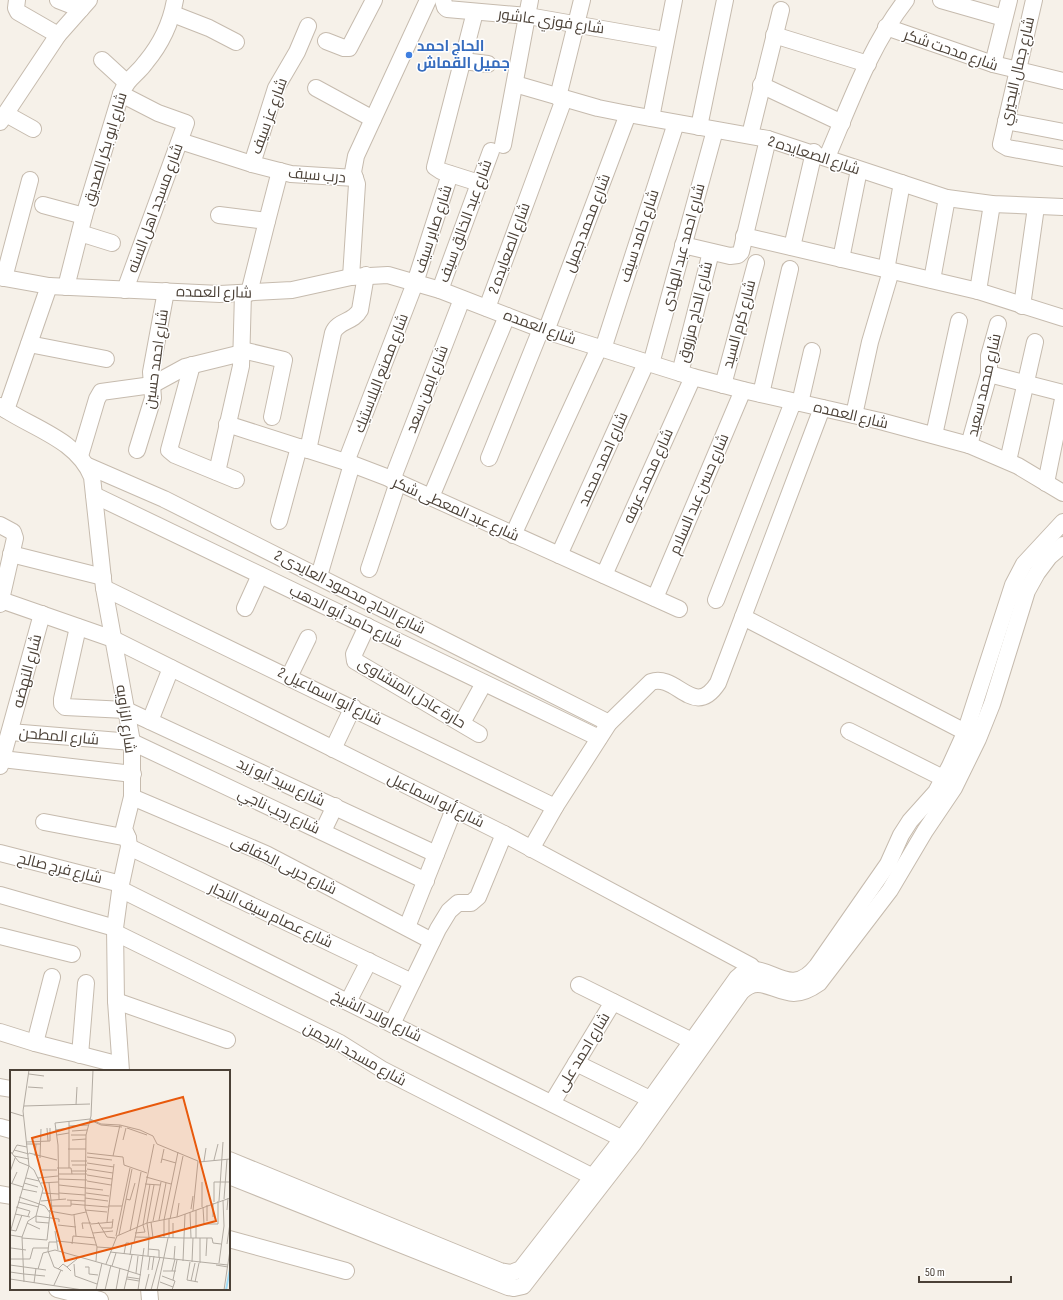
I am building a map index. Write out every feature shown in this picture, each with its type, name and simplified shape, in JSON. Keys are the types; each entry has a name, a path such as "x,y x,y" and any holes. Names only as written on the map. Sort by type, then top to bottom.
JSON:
{"street":[{"path":"16,0 16,8 18,12 58,35"},
{"path":"58,0 85,4"},
{"path":"326,41 344,48 349,48 374,0"},
{"path":"279,521 304,449 333,333 337,325 354,318 360,310 357,184 353,172 356,156 428,0"},
{"name":"شارع فوزي عاشور","path":"443,0 444,7 447,9 528,16 576,23 665,40"},
{"name":"شارع عبد الخالق سيف","path":"440,290 479,183 497,148 515,84 530,0"},
{"path":"561,98 582,0"},
{"path":"651,118 674,0"},
{"name":"شارع احمد عبد الهادى","path":"648,364 683,245 707,128 725,0"},
{"path":"792,248 820,155 842,123 886,27 906,0"},
{"path":"942,0 1004,18"},
{"path":"993,64 1009,0"},
{"name":"شارع جمال البحيري","path":"1034,0 1001,144 1005,147 1063,158"},
{"path":"33,129 3,118 58,35 85,4"},
{"path":"174,7 236,42"},
{"name":"شارع ابو بكر الصديق","path":"66,287 84,216 124,88 153,53 165,32 174,7"},
{"path":"750,135 761,85 781,10"},
{"name":"شارع صابر سيف","path":"475,12 435,167 438,170 479,183"},
{"name":"شارع عز سيف","path":"252,164 276,88 297,52 308,26"},
{"name":"شارع مدحت شكر","path":"886,27 993,64 1063,81"},
{"path":"774,34 868,64"},
{"path":"102,60 124,88"},
{"path":"462,61 488,64"},
{"name":"شارع الصعايده 2","path":"515,84 561,98 628,114 768,138 820,155 859,170 947,198 992,204 1063,207"},
{"path":"761,85 842,123"},
{"name":"درب سيف","path":"124,88 158,113 186,122 183,134 252,164 291,174 355,178"},
{"path":"316,88 373,119"},
{"name":"شارع الصعايده 2","path":"486,308 561,98"},
{"name":"شارع محمد جميل","path":"544,330 628,114"},
{"path":"1006,121 1063,132"},
{"name":"شارع حامد سيف","path":"514,535 601,348 676,123"},
{"name":"شارع مسجد اهل السنه","path":"125,290 183,134"},
{"path":"683,245 730,256 738,255 741,252 768,138"},
{"path":"841,259 859,170"},
{"name":"درب سيف","path":"217,472 242,352 246,293 280,171"},
{"name":"شارع صابر سيف","path":"415,283 450,174"},
{"path":"2,278 30,180"},
{"path":"854,415 870,342 889,270 902,183"},
{"path":"932,280 947,198"},
{"path":"978,291 992,204"},
{"path":"43,205 84,216"},
{"path":"1022,306 1036,207"},
{"path":"219,215 267,221"},
{"path":"80,233 112,243"},
{"path":"744,236 978,291 1063,318"},
{"name":"شارع الحاج مرزوق","path":"686,375 711,252"},
{"name":"شارع كرم السيد","path":"723,385 756,263"},
{"path":"761,394 790,269"},
{"name":"شارع العمده","path":"2,278 49,286 125,290 246,293 292,290 358,276 388,275 440,290 544,330 648,364 723,385 854,415 969,445 1008,461 1063,493"},
{"name":"شارع مصنع البلاستيك","path":"319,576 349,463 415,283"},
{"path":"49,286 29,344 3,408 71,448 84,461"},
{"name":"شارع احمد حسين","path":"137,450 153,398 152,366 166,291"},
{"name":"شارع ايمن سعد","path":"369,569 395,481 462,299"},
{"path":"431,497 508,316"},
{"path":"934,435 959,321"},
{"name":"شارع محمد سعيد","path":"969,445 989,374 990,352 998,324"},
{"path":"489,458 544,330"},
{"path":"1008,461 1035,342"},
{"path":"29,344 106,359"},
{"path":"716,600 796,402 812,351"},
{"path":"84,461 99,395 104,391 152,385 192,364 242,352 284,360 272,417"},
{"path":"192,364 170,450 175,455 236,480"},
{"name":"شارع احمد محمد","path":"559,555 648,364"},
{"path":"989,374 1063,393"},
{"name":"شارع محمد عرفه","path":"604,575 686,375"},
{"name":"شارع حسن عبد السلام","path":"655,598 743,390"},
{"path":"1046,483 1063,399"},
{"path":"531,849 555,807 599,738 610,723 644,687 656,680 662,681 694,697 704,697 712,693 718,683 822,408"},
{"name":"شارع عبد المعطى شكر","path":"227,424 349,463 395,481 679,609"},
{"name":"شارع الزاويه","path":"84,461 92,477 103,582 132,742 132,797 124,829 129,843 120,887 115,930 116,1000 121,1068"},
{"name":"شارع الحاج محمود العايدى 2","path":"84,461 319,576 610,723"},
{"name":"شارع حامد أبو الدهب","path":"94,495 599,738"},
{"path":"849,931 890,890 925,831 954,788 972,736 1014,585 1024,564 1063,522"},
{"path":"0,526 13,532 14,535 11,554 3,576 1,602"},
{"path":"230,1161 265,1183 513,1294 526,1283 627,1141 748,986 757,983 792,987 803,992 820,983 888,864 901,835 910,821 936,792 943,778 992,704 1027,591 1037,573 1049,557 1063,545"},
{"name":"شارع أبو اسماعيل 2","path":"11,554 103,582 289,676 555,807"},
{"path":"245,608 260,575"},
{"path":"324,605 334,584"},
{"name":"شارع أبو اسماعيل","path":"1,602 42,614 113,639 504,834 750,966 754,970 792,987"},
{"name":"شارع النهضه","path":"1,762 7,727 42,614"},
{"path":"743,617 972,736"},
{"name":"حارة عادل المنشاوى","path":"367,626 354,654 355,661 479,734"},
{"path":"78,627 62,699 63,706 67,708 126,710"},
{"path":"289,676 308,638"},
{"path":"150,721 171,668"},
{"path":"462,723 484,683"},
{"path":"333,749 353,707"},
{"name":"شارع سيد أبو زيد","path":"126,710 436,854"},
{"name":"شارع المطحن","path":"7,727 132,742"},
{"path":"849,732 943,778"},
{"name":"شارع رجب ناجي","path":"132,742 426,880"},
{"path":"1,762 133,774"},
{"path":"275,808 286,784"},
{"name":"شارع حربى الكفافى","path":"132,797 266,854 432,941"},
{"path":"323,831 335,806"},
{"path":"407,927 454,809"},
{"name":"شارع عصام سيف النجار","path":"44,822 129,843 412,982"},
{"path":"392,1024 438,929 453,906 458,903 471,903 478,896 504,834"},
{"name":"شارع فرج صالح","path":"0,853 120,887"},
{"name":"شارع اولاد الشيخ","path":"120,887 627,1141"},
{"name":"شارع مسجد الرحمن","path":"0,895 115,930 340,1043 378,1068 593,1177"},
{"path":"0,936 72,954"},
{"path":"348,1002 369,961"},
{"path":"230,1176 265,1183 505,1273 516,1272 521,1269 593,1177 627,1141 650,1100 737,978 747,971 754,970"},
{"path":"34,1043 52,977"},
{"path":"80,1055 86,983"},
{"path":"580,985 692,1041"},
{"path":"116,1000 227,1040"},
{"name":"شارع احمد على","path":"552,1103 613,1002"},
{"path":"0,1032 121,1068"},
{"path":"576,1063 650,1100"},
{"path":"0,1087 10,1089"},
{"path":"0,1127 10,1130"},
{"path":"230,1239 346,1271"},
{"path":"61,1290 100,1300"},
{"path":"149,1290 150,1300"}],"place":[{"name":"الحاج احمد جميل القماش","path":"409,55"}]}
